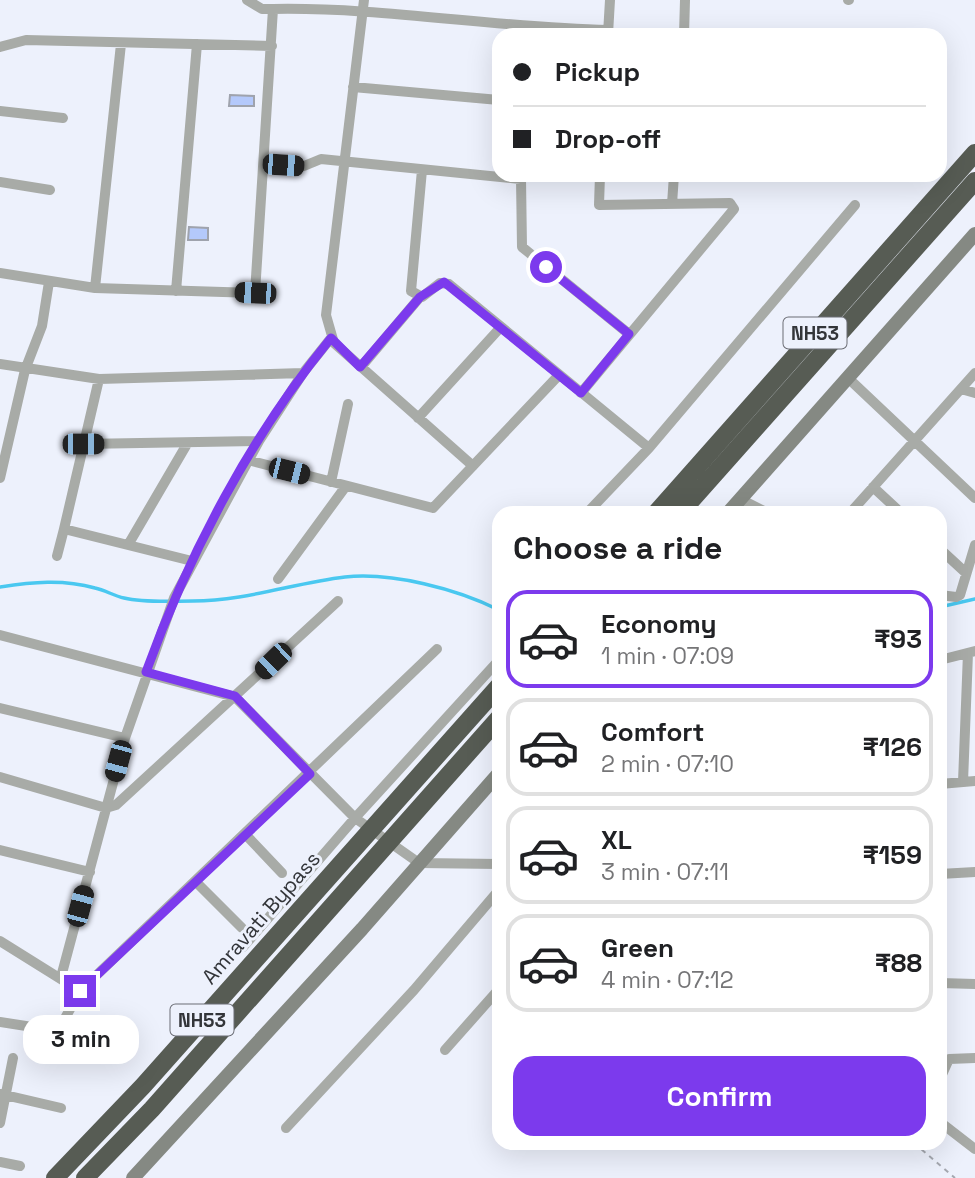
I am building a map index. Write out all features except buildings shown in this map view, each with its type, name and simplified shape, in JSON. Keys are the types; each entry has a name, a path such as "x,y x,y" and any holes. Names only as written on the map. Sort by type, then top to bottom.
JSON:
{"highway":[{"name":"NH53","path":"685,506 735,437 975,153"},
{"name":"NH53","path":"663,506 735,437 975,181"},
{"name":"Amravati Bypass","path":"55,1178 143,1086 492,694"},
{"name":"NH53","path":"85,1178 152,1109 492,726"}],"main road":[{"path":"734,506 975,234"},
{"path":"133,1178 362,929 492,781"}],"street":[{"path":"247,0 262,9 322,4 361,12 497,28"},
{"path":"364,0 326,315 331,338 360,367 473,466"},
{"path":"608,28 610,0"},
{"path":"684,28 685,0"},
{"path":"0,272 95,288 255,293 273,9"},
{"path":"0,47 26,40 272,46"},
{"path":"95,288 121,44"},
{"path":"176,291 197,44"},
{"path":"353,87 492,99"},
{"path":"0,111 64,118"},
{"path":"265,164 301,166 320,159 343,160 492,175"},
{"path":"420,297 410,289 422,170"},
{"path":"0,182 50,190"},
{"path":"521,182 522,247 629,334"},
{"path":"581,393 734,209 730,203 599,205 600,182"},
{"path":"672,204 674,182"},
{"path":"594,506 649,448 855,205"},
{"path":"0,478 3,451 25,370 42,326 49,282"},
{"path":"360,367 420,297 440,283 446,283 649,448"},
{"path":"418,418 500,328"},
{"path":"61,977 125,738 166,616 192,561 259,440 303,373 331,338"},
{"path":"0,365 100,379 303,373"},
{"path":"856,506 975,373"},
{"path":"248,460 433,508 559,375"},
{"path":"848,378 975,498"},
{"path":"57,556 100,379"},
{"path":"961,389 975,393"},
{"path":"331,482 348,404"},
{"path":"83,444 187,444 259,440"},
{"path":"128,545 187,444"},
{"path":"278,579 346,486"},
{"path":"873,487 893,506"},
{"path":"740,499 754,506"},
{"path":"64,528 192,561"},
{"path":"947,596 958,597 975,545"},
{"path":"947,555 966,573"},
{"path":"0,777 106,808 116,806 338,601"},
{"path":"0,635 235,696 355,817 419,863 492,864"},
{"path":"0,1023 58,1031 80,991 197,883 437,649"},
{"path":"947,658 971,652 963,782"},
{"path":"243,947 355,817 492,668"},
{"path":"0,708 125,738"},
{"path":"947,783 975,782"},
{"path":"246,835 282,873"},
{"path":"0,850 90,872"},
{"path":"947,874 975,872"},
{"path":"197,883 242,928"},
{"path":"286,1128 414,990 492,898"},
{"path":"0,941 80,991"},
{"path":"947,983 975,984"},
{"path":"445,1050 492,997"},
{"path":"0,1123 3,1094 13,1058"},
{"path":"947,1062 948,1059 975,1058"},
{"path":"3,1094 61,1108"},
{"path":"947,1127 975,1149"},
{"path":"0,1162 20,1166"}],"path":[{"path":"922,1150 956,1178"}],"waterway":[{"path":"0,587 59,582 83,585 132,600 193,601 232,598 326,580 363,576 424,584 464,595 492,607"},
{"path":"947,605 975,599"}],"route":[{"path":"80,991 310,774 235,696 146,672 174,598 192,561 259,440 303,373 331,338 360,367 420,297 444,282 581,393 629,334 546,267"}]}
